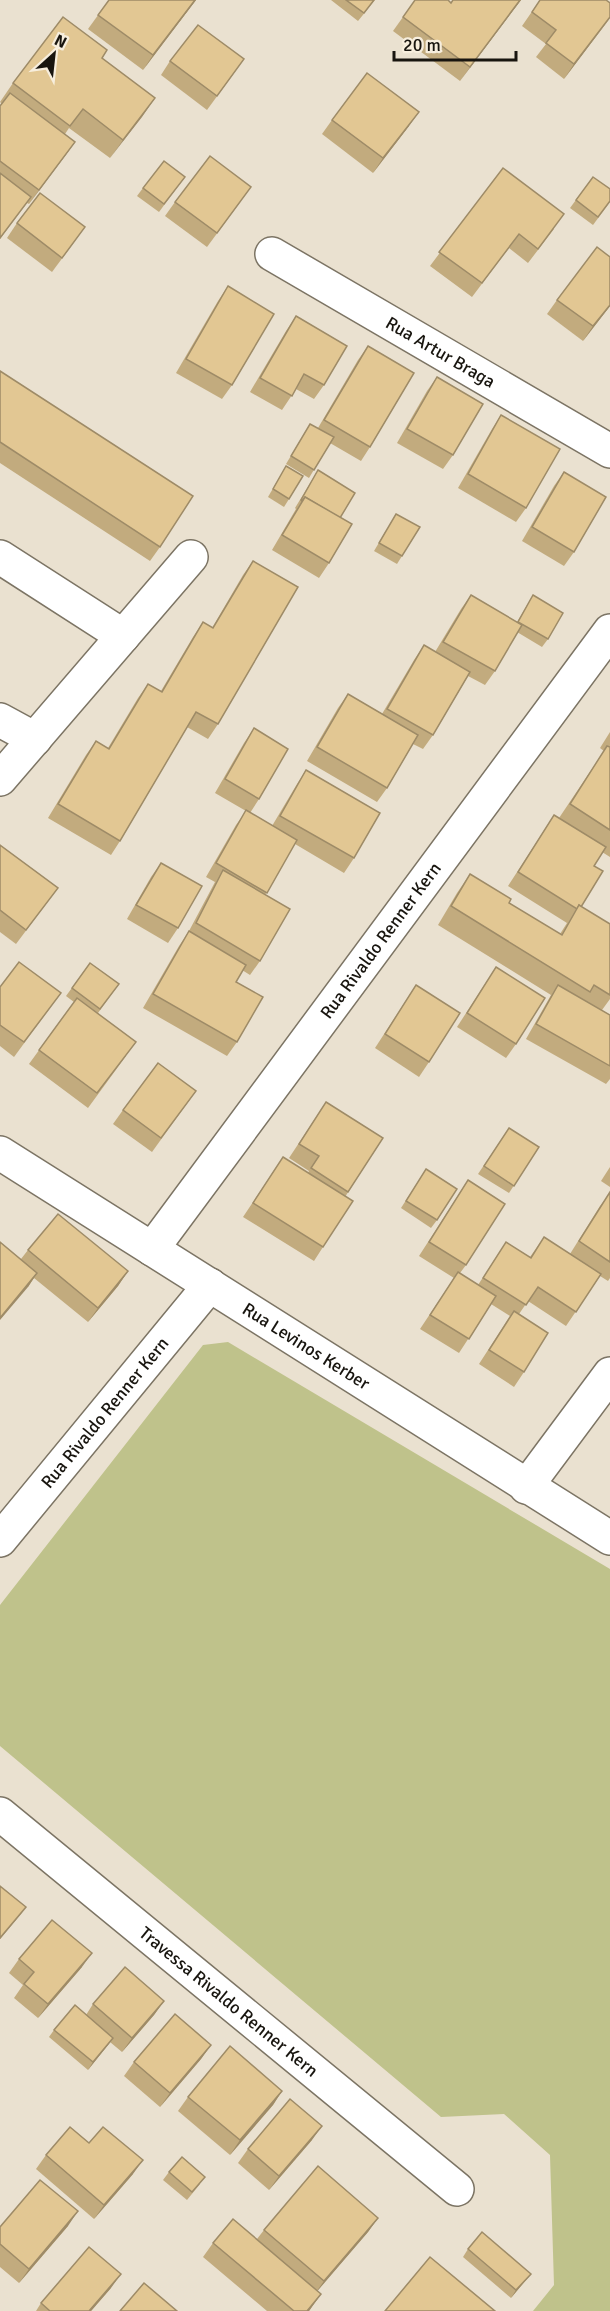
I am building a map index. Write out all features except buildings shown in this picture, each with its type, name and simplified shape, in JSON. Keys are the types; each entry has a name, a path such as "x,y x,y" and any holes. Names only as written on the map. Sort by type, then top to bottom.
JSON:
{"street":[{"name":"Rua Artur Braga","path":"272,254 610,451"},
{"path":"0,557 123,636"},
{"path":"0,779 191,557"},
{"name":"Rua Rivaldo Renner Kern","path":"152,1249 610,631"},
{"path":"0,720 35,739"},
{"name":"Rua Levinos Kerber","path":"0,1153 610,1538"},
{"name":"Rua Rivaldo Renner Kern","path":"0,1540 210,1286"},
{"path":"526,1487 610,1374"},
{"name":"Travessa Rivaldo Renner Kern","path":"0,1814 457,2189"}],"green space":[{"path":"228,1342 610,1569 610,2311 533,2311 554,2285 550,2155 504,2114 441,2117 0,1746 0,1605 203,1345"}]}
